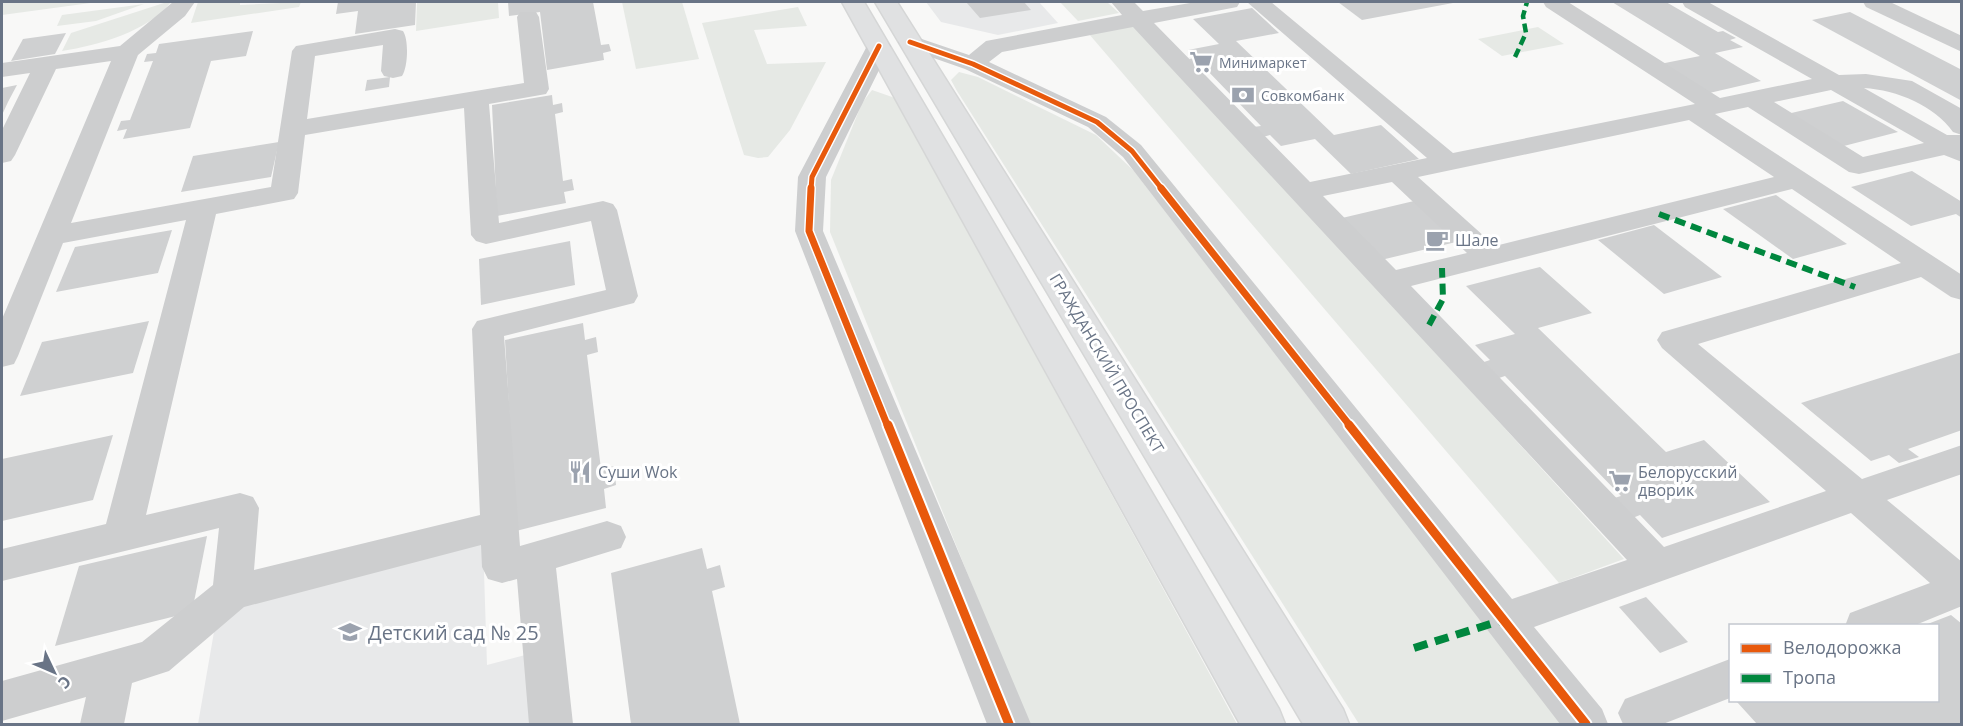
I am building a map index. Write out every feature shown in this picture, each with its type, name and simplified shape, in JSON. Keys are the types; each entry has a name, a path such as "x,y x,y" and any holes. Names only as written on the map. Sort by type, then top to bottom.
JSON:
{"main road":[{"name":"ГРАЖДАНСКИЙ ПРОСПЕКТ","path":"853,2 895,44 1328,724"},
{"name":"ГРАЖДАНСКИЙ ПРОСПЕКТ","path":"886,2 895,44 1263,724"}],"street":[{"path":"2,356 127,52 177,11 184,2"},
{"path":"973,64 994,46 1130,10 1221,2"},
{"path":"1258,2 1447,162"},
{"path":"1554,2 1705,109 1796,180 1962,290"},
{"path":"1698,2 1835,82"},
{"path":"1874,2 1962,45"},
{"path":"1130,10 1658,566"},
{"path":"292,129 537,88 528,16"},
{"path":"51,236 284,193 304,51 395,36 393,71"},
{"path":"1010,724 809,231 812,177 895,44 973,64 1097,122 1132,151 1586,724"},
{"path":"2,70 127,52"},
{"path":"2,155 47,64"},
{"path":"1304,192 1398,173 1447,162 1705,109 1752,99 1835,82 1866,81 1903,86 1961,119 1958,141 1859,166 1752,99"},
{"path":"476,98 486,235 603,210 623,296 488,329 501,525 501,567 607,537"},
{"path":"1398,173 1488,256"},
{"path":"1389,282 1796,180"},
{"path":"122,535 203,208"},
{"path":"1870,624 1962,587 1672,340 1925,266"},
{"path":"1503,620 1962,459"},
{"path":"2,565 240,508 232,593"},
{"path":"2,701 154,658 232,593 501,525"},
{"path":"535,558 551,724"},
{"path":"102,724 114,669"},
{"path":"1640,713 1729,679"}],"shaded area":[{"path":"2,2 98,2 2,15"},
{"path":"171,2 149,21 121,36 62,51 71,33"},
{"path":"198,2 240,2 240,5 301,2 299,7 191,23"},
{"path":"498,2 499,18 416,31 417,3"},
{"path":"622,2 682,2 699,59 636,69"},
{"path":"926,2 1039,2 1058,23 998,35 941,22"},
{"path":"1060,2 1107,2 1119,13 1078,21"},
{"path":"144,4 96,21 57,26 62,15"},
{"path":"798,7 807,26 754,30 767,64 826,62 790,130 768,157 758,158 744,155 702,23"},
{"path":"1137,25 1624,559 1559,583 1089,34"},
{"path":"1538,27 1564,44 1502,56 1478,39"},
{"path":"959,72 978,77 1096,135 1134,171 1561,724 1359,724 957,91 951,80"},
{"path":"872,90 895,98 1237,724 1028,724 830,232 831,180 862,103"},
{"name":"Детский сад № 25","path":"483,541 487,665 529,654 533,724 198,724 218,609"}],"building":[{"path":"338,2 416,2 415,25 355,34 358,11 336,14"},
{"path":"508,2 593,2 601,45 609,44 611,51 603,53 604,60 547,70 540,12 509,16"},
{"path":"966,2 1024,2 1031,10 980,18"},
{"path":"1338,2 1452,2 1453,3 1362,20"},
{"path":"1612,2 1666,2 1718,32 1723,31 1736,38 1730,40 1743,47 1715,53 1761,81 1705,94 1660,64 1700,56"},
{"path":"1252,8 1279,33 1236,41 1334,135 1381,125 1419,159 1351,174 1315,139 1281,146 1270,135 1263,137 1253,127 1261,126 1203,66 1196,67 1189,59 1196,58 1188,50 1219,44 1193,19"},
{"path":"1850,12 1962,70 1962,101 1812,20"},
{"path":"253,31 246,56 211,61 190,128 123,139 127,129 117,131 121,121 130,120 153,61 144,62 147,54 156,53 159,44"},
{"path":"66,33 55,54 11,61 23,39"},
{"path":"390,77 389,87 365,91 367,80"},
{"path":"17,85 8,102 2,115 2,88"},
{"path":"552,95 553,105 562,103 563,112 555,114 563,181 572,179 574,190 564,192 566,203 497,216 492,105"},
{"path":"1843,101 1898,132 1840,147 1787,114"},
{"path":"279,142 271,177 181,192 193,156"},
{"path":"1912,171 1962,202 1962,218 1956,214 1911,226 1851,187"},
{"path":"1776,195 1847,244 1793,259 1723,209"},
{"path":"1414,201 1456,242 1381,260 1342,218"},
{"path":"1654,225 1722,277 1664,294 1598,240"},
{"path":"172,230 158,273 56,292 75,247"},
{"path":"570,241 575,285 481,305 479,259"},
{"path":"1540,267 1592,313 1538,328 1666,452 1704,440 1770,502 1662,538 1640,515 1630,519 1611,499 1621,496 1505,376 1496,379 1481,363 1490,360 1475,345 1515,334 1466,286"},
{"path":"149,321 133,373 20,396 42,342"},
{"path":"583,323 585,340 596,337 598,352 587,355 601,469 614,466 616,485 604,489 606,508 516,531 505,340"},
{"path":"1962,352 1962,430 1908,449 1919,457 1899,463 1889,455 1871,461 1801,403"},
{"path":"113,435 93,500 2,521 2,459"},
{"path":"207,536 192,612 55,646 79,566"},
{"path":"702,548 707,569 720,565 725,587 712,591 740,724 631,724 611,573"},
{"path":"1646,597 1688,642 1660,653 1619,607"},
{"path":"1951,615 1962,624 1962,724 1757,724 1737,702 1939,702 1939,624 1928,624"}],"marked path":[{"path":"1515,57 1526,33 1523,16 1527,2"},
{"path":"1659,214 1855,287"},
{"path":"1429,325 1443,299 1442,268"},
{"path":"1414,648 1503,620"}],"cycle path":[{"path":"910,42 973,64 1097,122 1132,151 1586,724"},
{"path":"879,46 812,177 809,231 1009,724"}],"place":[{"name":"Минимаркет","path":"1201,62"},
{"name":"Совкомбанк","path":"1243,95"},
{"name":"Шале","path":"1437,240"},
{"name":"Суши Wok","path":"580,472"},
{"name":"Белорусский дворик","path":"1620,481"},
{"name":"Детский сад № 25","path":"350,632"}]}
